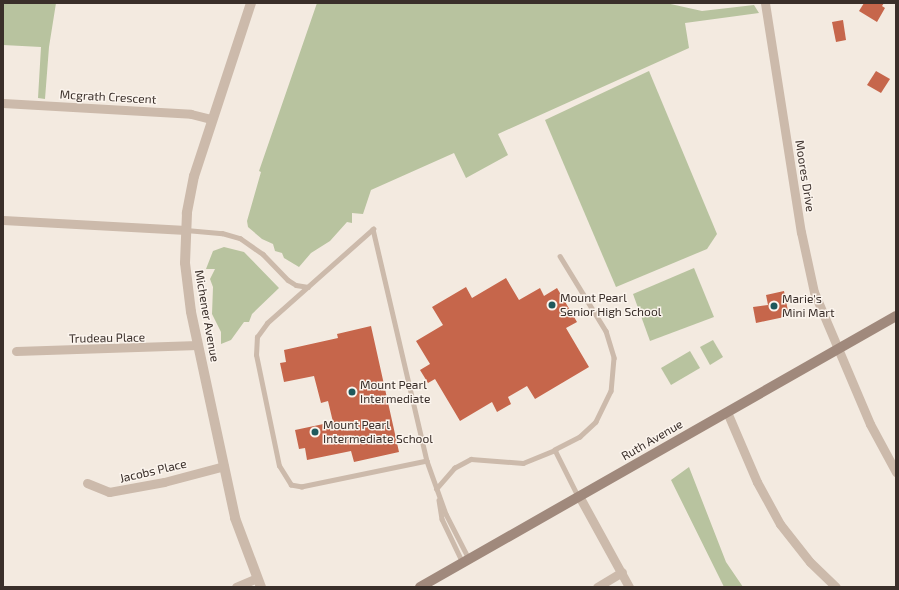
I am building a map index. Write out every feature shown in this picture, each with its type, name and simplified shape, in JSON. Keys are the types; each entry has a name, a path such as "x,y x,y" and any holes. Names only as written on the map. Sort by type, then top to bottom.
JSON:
{"main road":[{"name":"Ruth Avenue","path":"420,587 896,316"}],"street":[{"name":"Michener Avenue","path":"251,3 211,119 191,189 186,230 186,276 198,345 237,524 259,582"},
{"name":"Moores Drive","path":"765,3 807,261 819,308 875,435 896,472"},
{"name":"Mcgrath Crescent","path":"3,103 191,114 211,119"},
{"path":"3,220 186,230"},
{"name":"Trudeau Place","path":"16,352 198,345"},
{"path":"727,412 757,482 780,524 810,562 836,587"},
{"name":"Jacobs Place","path":"87,483 109,492 164,482 224,466"},
{"path":"579,496 629,587"},
{"path":"597,587 622,572"},
{"path":"236,587 259,582"}],"lane":[{"path":"427,461 306,487 291,485 284,476 257,363 255,343 263,328 373,229 427,461 436,488 442,519 466,561"},
{"path":"186,230 222,233 240,238 263,254 288,280 296,285 308,286"},
{"path":"436,488 454,468 471,459 524,464 555,450 580,437 596,422 608,401 614,372 613,351 606,331 560,256"},
{"path":"555,450 579,496"}],"green space":[{"path":"3,3 56,3 49,47 45,99 38,98 41,47 3,45"},
{"path":"317,3 666,3 702,11 754,5 759,13 685,23 689,48 498,134 508,155 466,178 454,153 371,190 363,214 352,213 352,223 347,222 330,241 311,253 299,267 284,258 282,253 275,251 273,244 262,239 248,227 247,221 261,172 259,171"},
{"path":"649,71 717,234 707,249 616,287 545,120"},
{"path":"224,247 244,252 279,288 252,314 249,322 244,322 231,340 221,344 221,332 212,314 213,287 210,279 215,269 206,269 213,251"},
{"path":"694,268 714,317 650,341 633,294"},
{"path":"713,340 723,357 710,365 700,347"},
{"path":"690,351 700,368 671,385 661,368"},
{"path":"689,467 726,562 743,587 724,587 671,480"}],"building":[{"path":"864,3 884,3 882,6 885,8 877,22 859,11"},
{"path":"843,20 846,40 836,42 832,22"},
{"path":"876,71 890,79 881,93 867,85"},
{"name":"Mount Pearl Senior High School","path":"506,278 519,300 540,288 544,296 557,288 577,322 566,328 589,367 535,399 527,386 508,397 511,404 497,412 492,402 460,421 435,379 428,383 420,370 430,364 416,341 443,325 432,307 466,287 472,298"},
{"name":"Marie's Mini Mart","path":"784,291 789,316 756,323 753,307 768,305 766,295"},
{"name":"Mount Pearl Intermediate","path":"371,326 399,452 354,462 351,451 307,460 305,448 299,449 295,430 333,422 328,401 321,403 314,376 284,382 280,363 286,362 284,350 338,338 337,334"}],"place":[{"name":"Mount Pearl Senior High School","path":"552,305"},
{"name":"Marie's Mini Mart","path":"774,306"},
{"name":"Mount Pearl Intermediate","path":"352,392"},
{"name":"Mount Pearl Intermediate School","path":"315,432"}]}
